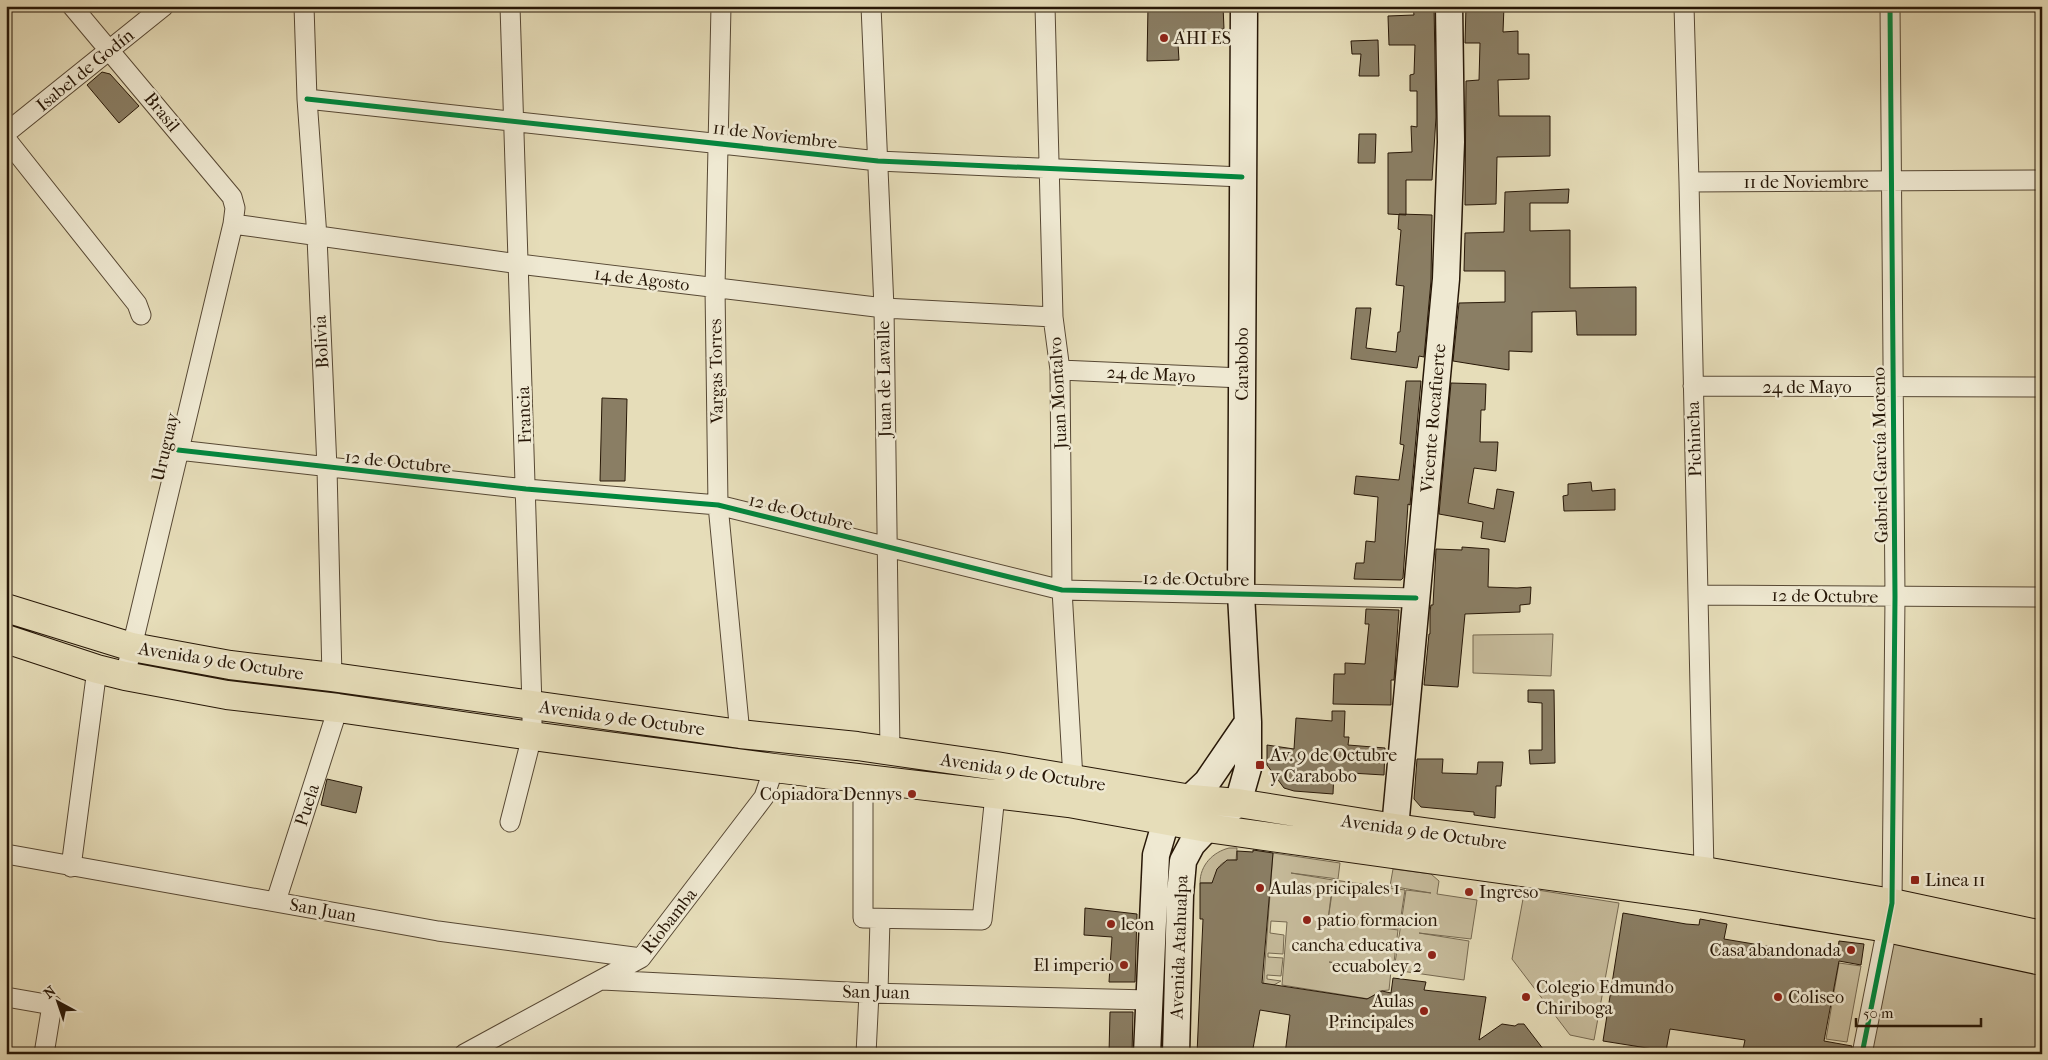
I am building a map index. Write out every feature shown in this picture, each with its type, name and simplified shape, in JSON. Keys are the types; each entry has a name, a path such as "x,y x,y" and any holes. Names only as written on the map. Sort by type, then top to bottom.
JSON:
{"main road":[{"name":"Carabobo","path":"1238,803 1248,768 1248,722 1241,594 1244,6"},
{"name":"Vicente Rocafuerte","path":"1395,828 1446,279 1451,142 1450,6"},
{"name":"Avenida 9 de Octubre","path":"6,608 132,647 230,665 332,677 740,734 858,746 1073,779 1191,800 1238,803 1395,828 1704,871 1889,915 2042,961"},
{"name":"Avenida 9 de Octubre","path":"6,639 124,676 227,695 338,708 774,768 863,777 1070,804 1207,828 1700,897 1889,915 2042,935"},
{"path":"1166,821 1191,800 1207,782 1248,722"},
{"name":"Avenida Atahualpa","path":"1176,1054 1180,895 1183,861 1192,844 1207,828 1238,803"},
{"name":"Avenida Atahualpa","path":"1147,1054 1156,855 1166,821"}],"street":[{"name":"Brasil","path":"72,6 232,197 235,208 233,224"},
{"name":"Isabel de Godín","path":"6,133 164,6"},
{"name":"Bolivia","path":"304,6 307,99 317,237 327,468 332,677"},
{"name":"Francia","path":"510,6 532,706 532,736 510,822"},
{"name":"Vargas Torres","path":"721,6 715,288 718,505 740,734"},
{"name":"Juan de Lavalle","path":"872,6 884,308 890,752"},
{"name":"Juan Montalvo","path":"1045,6 1053,317 1060,370 1062,590 1073,779"},
{"name":"Pichincha","path":"1684,6 1704,871"},
{"name":"Gabriel García Moreno","path":"1862,1054 1889,915 1895,597 1890,6"},
{"name":"11 de Noviembre","path":"307,99 718,142 878,161 1242,177"},
{"path":"6,139 137,304 141,315"},
{"name":"11 de Noviembre","path":"1689,182 2042,180"},
{"name":"14 de Agosto","path":"233,224 519,264 884,308 1053,317"},
{"name":"Uruguay","path":"124,676 233,224"},
{"name":"24 de Mayo","path":"1060,370 1242,378"},
{"name":"24 de Mayo","path":"1693,386 2042,387"},
{"name":"12 de Octubre","path":"178,450 526,490 718,505 1062,590 1416,598"},
{"name":"12 de Octubre","path":"1698,595 2042,597"},
{"path":"71,867 97,669"},
{"name":"Puela","path":"276,901 338,708"},
{"name":"Riobamba","path":"464,1054 641,958 764,797 774,768"},
{"path":"863,777 872,918 874,992 866,1054"},
{"path":"872,918 982,920 995,795"},
{"name":"San Juan","path":"6,854 438,931 641,958"},
{"name":"San Juan","path":"602,980 874,992 1149,1000"},
{"path":"6,997 52,1005 44,1054"}],"shaded area":[{"path":"1553,634 1551,676 1473,673 1473,635"},
{"path":"1229,848 1237,848 1236,860 1226,861 1220,866 1216,873 1215,883 1200,883 1202,871 1208,860"},
{"path":"1273,853 1340,863 1338,879 1291,873 1333,880 1328,920 1334,880 1405,890 1399,929 1347,923 1398,930 1393,970 1329,962 1391,971 1389,990 1379,991 1369,999 1282,985 1287,922 1271,921 1270,933 1284,935 1283,954 1268,953 1268,957 1283,958 1281,976 1267,975 1267,979 1281,981 1263,991"},
{"path":"1393,869 1431,874 1439,881 1437,894 1477,900 1471,939 1419,933 1469,941 1464,980 1394,970 1406,890 1431,893 1390,886"},
{"path":"1525,888 1619,903 1594,1040 1570,1035 1512,959"},
{"path":"1885,935 2042,968 2042,1054 1869,1054"},
{"path":"1839,963 1861,966 1847,1042 1826,1039"}],"building":[{"name":"AHI ES","path":"1148,6 1223,6 1224,29 1181,32 1181,45 1178,44 1179,60 1147,61"},
{"path":"1413,6 1434,6 1436,117 1432,180 1406,180 1406,215 1388,214 1388,153 1412,152 1411,126 1417,127 1417,91 1410,91 1410,75 1414,74 1415,45 1389,45 1388,16 1414,15"},
{"path":"1466,6 1504,6 1503,32 1518,31 1518,54 1529,54 1529,79 1498,80 1499,116 1550,116 1550,156 1497,157 1496,204 1465,205 1466,81 1479,80 1480,43 1465,43"},
{"path":"1378,40 1379,76 1359,76 1361,54 1352,54 1351,41"},
{"path":"102,72 110,74 139,106 119,123 87,85"},
{"path":"1359,134 1376,134 1375,163 1358,163"},
{"path":"1569,189 1568,203 1530,203 1530,231 1570,230 1570,288 1636,287 1636,335 1577,335 1576,311 1532,312 1532,352 1509,351 1509,370 1453,361 1459,303 1505,302 1505,271 1464,271 1465,233 1504,232 1505,192"},
{"path":"1399,214 1432,215 1431,281 1424,357 1419,356 1417,368 1351,359 1356,308 1371,308 1366,348 1396,352 1398,332 1400,332 1404,286 1396,285 1401,230 1398,229"},
{"path":"1406,381 1421,381 1410,505 1408,504 1403,578 1401,580 1354,579 1356,563 1364,563 1366,541 1375,542 1378,497 1354,494 1356,476 1399,480 1404,445 1400,444"},
{"path":"1451,383 1486,384 1485,410 1481,410 1480,442 1498,442 1496,471 1474,468 1468,503 1494,509 1497,489 1514,492 1505,542 1481,538 1483,522 1439,514"},
{"path":"602,398 627,399 625,481 600,481"},
{"path":"1591,482 1592,491 1615,489 1615,510 1564,511 1563,496 1568,495 1568,484"},
{"path":"1462,547 1489,549 1488,587 1531,587 1530,604 1520,605 1520,612 1465,614 1458,687 1424,685 1430,634 1430,611 1431,605 1433,605 1436,549 1462,550"},
{"path":"1366,609 1399,610 1394,680 1391,680 1391,705 1333,704 1334,674 1345,674 1345,663 1365,664 1369,624 1365,624"},
{"path":"1528,690 1554,690 1555,763 1530,764 1529,750 1542,750 1542,703 1528,702"},
{"path":"1332,711 1345,711 1344,737 1349,737 1348,745 1385,748 1384,775 1334,772 1333,794 1294,791 1284,788 1267,765 1267,745 1294,749 1296,718 1332,721"},
{"path":"1417,759 1443,759 1442,773 1477,774 1478,762 1503,762 1501,786 1496,786 1495,818 1474,815 1474,812 1421,807 1414,799"},
{"path":"327,779 362,787 356,813 321,805"},
{"path":"1253,850 1273,853 1262,983 1367,999 1382,991 1391,993 1393,978 1426,982 1424,990 1486,997 1479,1040 1502,1024 1515,1026 1524,1024 1547,1054 1285,1054 1290,1015 1260,1010 1252,1054 1197,1054 1203,919 1200,919 1200,883 1212,883 1217,869 1227,860 1237,860 1237,851 1253,852"},
{"path":"1085,908 1137,914 1135,982 1109,982 1112,937 1084,935"},
{"path":"1623,913 1686,924 1699,925 1700,919 1727,924 1724,939 1837,958 1839,941 1864,944 1861,965 1839,961 1824,1041 1852,1046 1851,1054 1742,1054 1745,1040 1670,1029 1666,1051 1603,1041"},
{"path":"1110,1012 1133,1012 1132,1054 1109,1054"}],"cycle path":[{"path":"1862,1054 1892,903 1895,597 1890,6"},
{"path":"307,99 878,161 1242,177"},
{"path":"178,450 526,489 718,505 1062,590 1416,598"}],"place":[{"name":"AHI ES","path":"1164,38"},
{"name":"Av. 9 de Octubre y Carabobo","path":"1260,765"},
{"name":"Copiadora Dennys","path":"912,794"},
{"name":"Linea 11","path":"1915,880"},
{"name":"Aulas pricipales 1","path":"1260,888"},
{"name":"Ingreso","path":"1469,892"},
{"name":"patio formacion","path":"1307,920"},
{"name":"leon","path":"1111,924"},
{"name":"Casa abandonada","path":"1851,950"},
{"name":"cancha educativa ecuaboley 2","path":"1432,955"},
{"name":"El imperio","path":"1124,965"},
{"name":"Colegio Edmundo Chiriboga","path":"1526,997"},
{"name":"Coliseo","path":"1778,997"},
{"name":"Aulas Principales","path":"1424,1011"}]}
